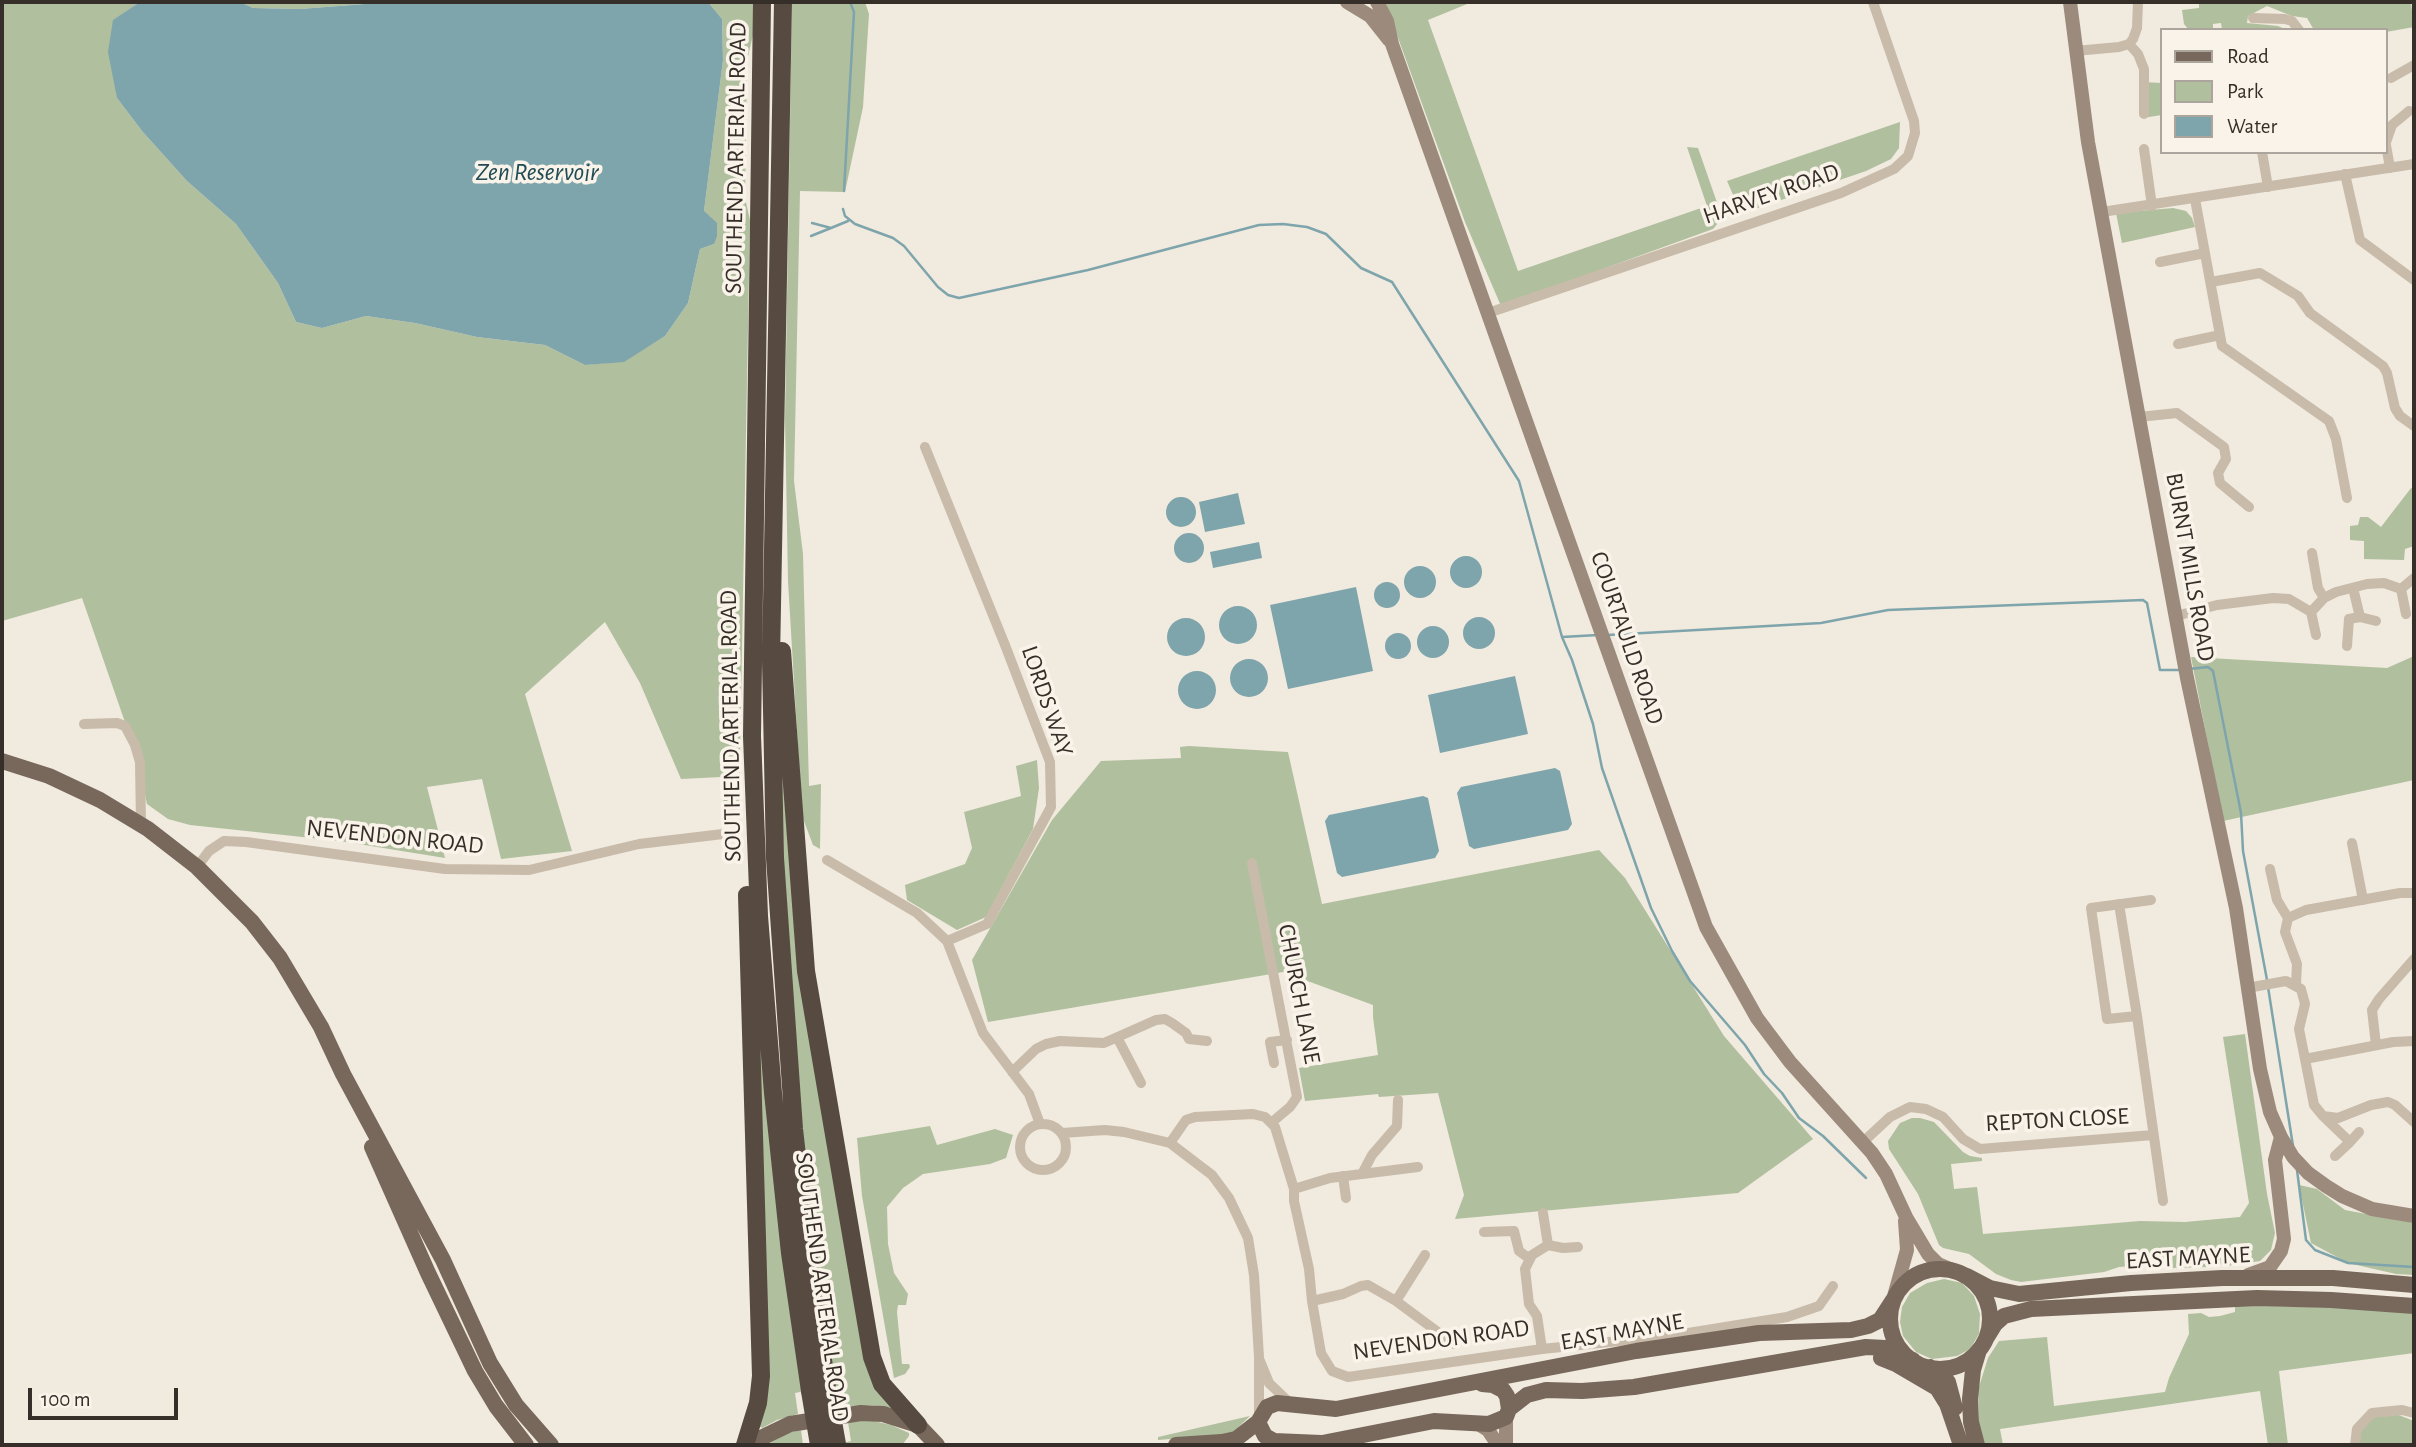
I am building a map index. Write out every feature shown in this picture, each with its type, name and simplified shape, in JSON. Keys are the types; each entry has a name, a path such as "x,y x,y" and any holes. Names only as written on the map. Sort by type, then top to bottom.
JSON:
{"highway":[{"name":"SOUTHEND ARTERIAL ROAD","path":"762,2 752,736 759,916 788,1239 831,1445"},
{"name":"SOUTHEND ARTERIAL ROAD","path":"783,2 771,735 780,952 819,1389"},
{"path":"774,479 801,925 813,1017 874,1367 882,1384 918,1426"},
{"path":"745,1445 758,1403 761,1376 746,864 752,736"}],"main road":[{"path":"2,761 49,776 100,800 141,825 197,867 252,922 280,958 321,1027 391,1191 462,1345 496,1406 526,1445"},
{"path":"343,1074 422,1218 490,1363 516,1405 551,1445"},
{"path":"1961,1445 1950,1387 1944,1376 1902,1352 1889,1315 1897,1292 1912,1279 1930,1271 1960,1273 1975,1282 1986,1299 1990,1318 1973,1370 1970,1399 1971,1422 1977,1445"},
{"name":"EAST MAYNE","path":"1960,1273 1990,1288 2020,1294 2131,1283 2222,1278 2333,1278 2414,1284"},
{"name":"EAST MAYNE","path":"1983,1344 1995,1324 2004,1316 2031,1309 2257,1298 2414,1306"},
{"name":"EAST MAYNE","path":"1290,1403 1310,1408 1336,1409 1583,1361 1759,1333 1859,1329 1880,1320 1893,1300"},
{"path":"1929,1367 1949,1368 1966,1362 1983,1344"},
{"name":"EAST MAYNE","path":"1259,1420 1262,1433 1269,1439 1316,1444 1434,1421 1480,1425 1499,1422 1520,1399 1534,1392 1621,1388 1872,1347 1892,1350 1913,1360"},
{"path":"1827,1354 1882,1358 1932,1384 1944,1398 1961,1445"},
{"name":"EAST MAYNE","path":"1472,1384 1500,1387 1507,1396 1507,1413"},
{"path":"1176,1445 1228,1441 1242,1435 1259,1420 1263,1411 1271,1404 1290,1403"},
{"path":"754,1445 761,1438 782,1427 851,1413 883,1414 918,1426 938,1445"}],"street":[{"name":"COURTAULD ROAD","path":"1347,2 1370,16 1392,44"},
{"name":"COURTAULD ROAD","path":"1377,2 1387,21 1392,44 1706,927 1757,1018 1790,1062 1863,1142 1886,1174 1928,1254 1938,1264 1960,1273"},
{"name":"HARVEY ROAD","path":"1488,313 1842,193 1894,169 1908,156 1915,133 1914,121 1873,2"},
{"name":"BURNT MILLS ROAD","path":"2070,2 2088,142 2187,678 2234,897 2247,988 2270,1112 2293,1157 2308,1173 2356,1203 2372,1209 2414,1216"},
{"path":"2075,51 2129,44 2137,28 2138,2"},
{"path":"2253,18 2285,19 2292,21 2297,28"},
{"path":"2129,44 2138,54 2144,69 2144,114"},
{"path":"2392,78 2414,65"},
{"path":"2388,137 2392,125 2409,111"},
{"path":"2144,149 2152,206"},
{"path":"2262,154 2268,187"},
{"path":"2388,154 2390,168"},
{"path":"2102,212 2414,164"},
{"path":"2345,174 2360,240 2414,280"},
{"path":"2195,199 2222,346 2329,421 2336,439 2347,498"},
{"path":"2160,262 2205,253"},
{"path":"2211,282 2260,273 2298,296 2310,313 2383,366 2395,408 2400,416 2414,426"},
{"path":"2178,344 2220,335"},
{"path":"2138,417 2177,413 2224,447 2226,459 2218,473 2220,483 2249,507"},
{"name":"LORDS WAY","path":"925,447 1050,762 1051,807 987,924 947,941"},
{"path":"2312,553 2318,588 2324,598"},
{"path":"2401,589 2414,578"},
{"path":"2311,612 2324,598 2353,588 2385,583 2401,589"},
{"path":"2353,588 2360,617"},
{"path":"2401,589 2406,614"},
{"path":"2176,616 2217,605 2273,598 2289,599 2311,612 2316,635"},
{"path":"2347,646 2349,619 2360,617 2376,621"},
{"path":"85,724 117,723 125,726 140,762 141,825"},
{"name":"NEVENDON ROAD","path":"197,867 217,844 232,840 445,869 529,870 639,844 723,834"},
{"path":"2352,843 2363,900"},
{"path":"827,859 916,913 947,941 983,1033 1029,1094 1040,1124"},
{"name":"CHURCH LANE","path":"1252,863 1297,1097 1290,1107 1271,1123"},
{"path":"2270,869 2277,900 2288,918 2285,932 2297,964 2296,984"},
{"path":"2288,918 2306,910 2400,893 2414,893"},
{"path":"2137,1016 2107,1019 2091,908 2151,900"},
{"name":"REPTON CLOSE","path":"2119,904 2163,1201"},
{"path":"2376,1045 2372,1010 2414,959"},
{"path":"2247,988 2286,981 2301,989 2305,1004 2299,1029 2314,1105 2350,1142"},
{"path":"1012,1072 1035,1049 1046,1045 1060,1041 1104,1043 1156,1020 1165,1019 1186,1033 1189,1039 1207,1041"},
{"path":"1118,1039 1140,1083"},
{"path":"1274,1063 1270,1042 1287,1040"},
{"path":"2305,1059 2376,1045 2414,1041"},
{"path":"1363,1172 1372,1155 1397,1126 1398,1100"},
{"path":"2323,1116 2338,1118 2383,1101 2395,1105 2414,1122"},
{"name":"REPTON CLOSE","path":"1863,1142 1890,1117 1910,1107 1926,1109 1943,1117 1963,1139 1980,1149 2153,1135"},
{"path":"1170,1143 1186,1120 1195,1117 1253,1114 1265,1117 1271,1123"},
{"name":"NEVENDON ROAD","path":"1271,1123 1279,1134 1294,1189 1321,1353 1332,1371 1348,1377 1542,1349 1676,1335 1787,1317 1819,1306 1833,1286"},
{"path":"1040,1124 1054,1127 1062,1133 1066,1143 1065,1154 1060,1162 1051,1169 1034,1168 1026,1163 1020,1151 1025,1132 1040,1124"},
{"path":"1062,1133 1105,1130 1170,1143 1212,1175 1229,1198 1248,1238 1254,1275 1259,1357 1259,1420"},
{"path":"2335,1156 2359,1132"},
{"name":"BURNT MILLS ROAD","path":"2222,1278 2262,1272 2277,1260 2281,1251 2284,1238 2275,1160 2281,1137"},
{"path":"1294,1189 1363,1172 1418,1167"},
{"path":"1343,1176 1346,1198"},
{"name":"COURTAULD ROAD","path":"1893,1300 1907,1250 1906,1228 1900,1203"},
{"path":"1543,1213 1548,1245"},
{"path":"1484,1232 1514,1231 1519,1251 1530,1259"},
{"path":"1542,1349 1536,1317 1529,1304 1525,1269 1532,1255 1548,1245 1578,1247"},
{"path":"1396,1301 1425,1255"},
{"path":"1312,1301 1368,1285 1396,1301 1454,1344"},
{"path":"1259,1357 1269,1383 1290,1403"},
{"path":"2355,1445 2357,1429 2372,1413 2402,1410 2414,1413"},
{"path":"1506,1445 1507,1413"},
{"path":"1480,1425 1488,1430 1498,1445"}],"green space":[{"path":"2,2 140,2 113,21 117,98 142,131 187,181 236,224 278,283 296,322 322,328 366,316 415,323 477,337 545,345 585,365 624,361 665,336 688,303 700,249 714,244 704,211 723,60 722,19 708,2 754,2 753,35 747,61 745,198 750,220 739,808 726,827 721,777 681,779 640,683 605,622 525,694 572,851 501,859 482,779 427,787 445,858 340,841 190,825 168,819 147,804 136,754 82,598 2,621"},
{"path":"240,2 391,2 300,9 253,8"},
{"path":"792,2 865,2 869,14 863,107 845,192 800,191 794,481 803,554 809,786 821,784 820,849 813,845 802,816 788,581 785,418"},
{"path":"1385,2 1472,2 1428,20 1518,271 1707,206 1687,147 1698,148 1721,214 1718,223 1713,229 1501,306 1465,222"},
{"path":"2199,2 2411,2 2414,27 2388,32 2388,28 2313,28 2307,18 2292,16 2267,6 2248,16 2247,23 2282,28 2222,28 2221,23 2213,24 2213,28 2187,28 2182,10 2199,8"},
{"path":"2142,82 2160,83 2160,115 2142,118"},
{"path":"1900,122 1899,148 1891,159 1866,171 1752,210 1738,206 1727,181"},
{"path":"2173,208 2186,211 2195,227 2122,243 2116,213"},
{"path":"2411,488 2414,490 2414,546 2405,549 2404,560 2364,559 2364,541 2350,540 2350,526 2358,525 2360,517 2368,517 2381,527"},
{"path":"2414,656 2414,780 2223,821 2191,657 2387,668"},
{"path":"781,718 792,880 868,1363 896,1409 872,1405 845,1407 842,1386 833,1387 813,1252 785,951"},
{"path":"1180,747 1288,752 1322,904 1599,850 1625,878 1724,1036 1813,1139 1738,1193 1455,1219 1464,1195 1438,1093 1379,1097 1378,1094 1305,1101 1299,1068 1378,1055 1373,1005 1283,972 988,1022 972,960 1052,820 1101,761 1181,758"},
{"path":"1037,760 1039,788 1033,829 986,917 957,930 907,900 905,885 965,864 972,848 964,812 1021,796 1016,766"},
{"path":"759,1018 805,1391 795,1393 798,1414 762,1428 759,1426"},
{"path":"2245,1034 2275,1233 2271,1250 2260,1261 2226,1266 2209,1261 2208,1267 2169,1268 2157,1264 2021,1282 2011,1280 1996,1274 1969,1254 1939,1245 1918,1194 1889,1149 1888,1141 1900,1123 1920,1118 1934,1122 1963,1152 1982,1158 1982,1161 1951,1164 1954,1189 1977,1187 1983,1234 2140,1221 2185,1222 2240,1217 2249,1203 2223,1037"},
{"path":"930,1126 937,1145 995,1129 1013,1135 1006,1158 990,1164 923,1174 903,1188 887,1207 888,1244 894,1273 908,1294 906,1305 898,1305 897,1312 902,1364 909,1364 910,1367 905,1374 894,1378 862,1196 857,1138"},
{"path":"2299,1185 2317,1189 2345,1210 2414,1223 2414,1275 2396,1274 2348,1263 2311,1243"},
{"path":"1944,1279 1962,1283 1974,1296 1980,1314 1979,1334 1970,1349 1957,1356 1932,1359 1916,1352 1903,1336 1900,1322 1902,1307 1910,1293 1927,1283"},
{"path":"2235,1305 2414,1312 2414,1353 2279,1371 2288,1445 2268,1445 2260,1391 2000,1429 2003,1445 1984,1445 1979,1423 1978,1390 1988,1358 1999,1341 2047,1337 2054,1406 2165,1392 2189,1334 2188,1314 2220,1316 2235,1312"},
{"path":"2396,1414 2414,1421 2414,1445 2358,1445 2360,1430 2374,1416"},
{"path":"1250,1416 1231,1434 1158,1440 1158,1437"},
{"path":"869,1420 891,1425 909,1433 909,1436 902,1445 843,1445 842,1443 851,1441 848,1422"},
{"path":"801,1430 803,1445 766,1445 787,1433"}],"water":[{"name":"Zen Reservoir","path":"140,2 240,2 253,8 300,9 391,2 708,2 722,19 723,60 704,211 717,223 717,236 714,244 700,249 688,303 665,336 624,362 585,365 545,345 477,337 415,323 366,316 322,328 296,322 278,283 236,224 187,181 142,131 117,98 108,52 113,20"},
{"path":"1238,493 1245,524 1205,532 1199,502"},
{"path":"1181,497 1187,498 1195,506 1195,518 1187,526 1181,527 1175,526 1167,518 1166,512 1167,506 1175,498"},
{"path":"1189,533 1195,534 1203,542 1203,554 1195,562 1189,563 1183,562 1175,554 1174,548 1175,542 1183,534"},
{"path":"1259,542 1262,558 1213,568 1210,552"},
{"path":"1466,556 1478,560 1482,572 1478,584 1466,588 1454,584 1450,572 1454,560"},
{"path":"1420,566 1432,570 1436,582 1432,594 1420,598 1408,594 1404,582 1408,570"},
{"path":"1387,582 1396,586 1400,595 1396,604 1387,608 1378,604 1374,595 1378,586"},
{"path":"1356,587 1373,671 1288,689 1270,605"},
{"path":"1238,606 1251,612 1257,625 1251,638 1238,644 1225,638 1219,625 1225,612"},
{"path":"1479,617 1491,621 1495,633 1491,645 1479,649 1467,645 1463,633 1467,621"},
{"path":"1186,618 1199,624 1205,637 1199,650 1186,656 1173,650 1167,637 1173,624"},
{"path":"1433,626 1445,630 1449,642 1445,654 1433,658 1421,654 1417,642 1421,630"},
{"path":"1398,633 1407,637 1411,646 1407,655 1398,659 1389,655 1385,646 1389,637"},
{"path":"1249,659 1262,665 1268,678 1262,691 1249,697 1236,691 1230,678 1236,665"},
{"path":"1197,671 1210,677 1216,690 1210,703 1197,709 1184,703 1178,690 1184,677"},
{"path":"1515,676 1528,734 1440,753 1428,695"},
{"path":"1555,768 1560,771 1572,824 1568,830 1474,849 1469,846 1457,793 1461,787"},
{"path":"1423,796 1428,798 1439,851 1435,858 1342,877 1337,873 1325,821 1329,815"}],"waterway":[{"path":"844,191 854,12 850,2"},
{"path":"843,209 845,216 855,224 893,238 904,246 938,287 948,295 959,298 1088,270 1259,225 1307,227 1326,234 1361,268 1392,282 1519,481 1562,637"},
{"path":"812,223 831,228 848,221"},
{"path":"811,236 831,228"},
{"path":"1608,635 1821,623 1888,610 2143,600 2147,603 2160,670 2179,670"},
{"path":"1598,635 1562,637 1593,724 1602,768 1617,811 1651,908 1672,951 1690,981 1745,1045 1799,1118 1823,1136 1866,1178"},
{"path":"2189,669 2208,667 2213,671 2241,813 2243,851 2267,980"},
{"path":"2268,987 2293,1146"},
{"path":"2297,1170 2306,1240 2315,1250 2348,1263 2414,1267"}]}
